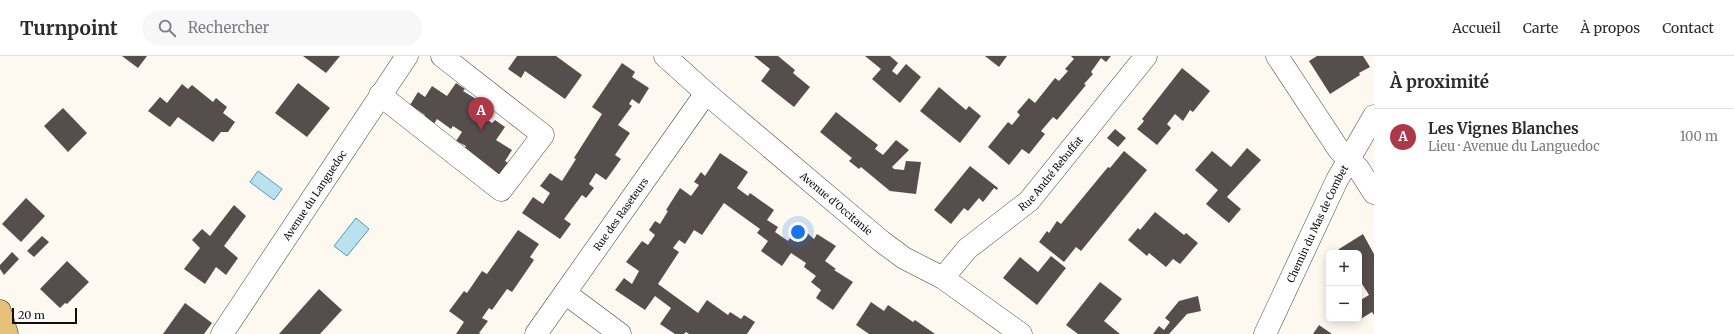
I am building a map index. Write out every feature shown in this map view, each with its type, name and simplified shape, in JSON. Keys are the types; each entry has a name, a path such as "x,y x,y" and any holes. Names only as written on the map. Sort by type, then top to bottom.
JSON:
{"main road":[{"path":"0,311 7,334"}],"street":[{"name":"Avenue du Languedoc","path":"222,334 407,56"},
{"path":"380,96 500,190 543,135 442,56"},
{"name":"Avenue d'Occitanie","path":"665,56 706,93 881,241 904,258 943,278 1021,334"},
{"name":"Rue André Rebuffat","path":"943,278 967,249 1029,201 1146,56"},
{"path":"1277,56 1339,150 1358,168 1374,193"},
{"name":"Rue des Raseteurs","path":"536,334 706,93"},
{"name":"Chemin du Mas de Combet","path":"1265,334 1316,222 1374,116"},
{"path":"565,293 620,334"}],"water":[{"path":"258,171 282,189 274,200 250,182"},
{"path":"356,218 369,229 347,256 334,246"}],"building":[{"path":"122,56 147,56 138,68"},
{"path":"303,56 340,56 326,73"},
{"path":"517,56 556,56 582,75 565,99 525,71 521,78 508,69"},
{"path":"754,56 778,56 795,70 793,73 810,87 794,107 761,81 770,69"},
{"path":"865,56 890,56 898,63 892,71 897,75 906,64 921,77 900,103 872,79 881,69"},
{"path":"985,56 1007,56 999,67"},
{"path":"1071,56 1111,56 1106,62 1101,58 1091,72 1093,74 1084,84 1086,85 1057,120 1053,117 1041,131 1045,134 1029,154 1022,149 1009,165 988,147 1008,122 1012,125 1020,115 1017,112 1029,98 1035,103 1055,78 1059,81 1068,71 1065,69 1074,59"},
{"path":"1317,56 1363,56 1370,67 1330,94 1309,61"},
{"path":"622,63 635,72 632,77 649,88 639,104 632,99 629,104 632,106 618,125 630,133 615,155 621,159 606,180 596,173 589,184 594,188 586,198 582,195 564,219 571,224 560,239 522,213 533,197 543,204 550,193 540,186 550,173 562,181 576,159 574,158 602,114 592,107"},
{"path":"1182,68 1210,91 1193,112 1190,110 1183,121 1175,114 1167,124 1171,128 1157,145 1137,129 1144,121 1142,119"},
{"path":"298,83 330,108 307,137 275,113"},
{"path":"456,83 465,89 463,91 481,102 475,111 492,123 495,120 505,127 496,140 512,150 505,161 511,165 502,178 473,167 479,159 464,149 466,146 456,141 462,132 453,126 451,129 437,119 432,127 421,120 425,115 410,105 418,92 425,97 432,86 447,96"},
{"path":"182,84 188,89 192,85 213,102 216,98 227,107 223,113 235,122 228,132 221,132 213,142 178,117 170,127 148,111 160,97 167,103"},
{"path":"939,87 966,110 969,106 981,116 960,143 920,111"},
{"path":"63,108 87,133 68,152 44,126"},
{"path":"836,112 878,145 875,149 883,155 896,140 909,150 892,167 894,169 904,170 906,161 921,162 916,194 890,191 861,167 859,169 849,161 852,158 820,132"},
{"path":"1115,129 1126,138 1118,147 1107,138"},
{"path":"1247,148 1261,160 1227,197 1241,209 1229,223 1206,204 1218,190 1195,170 1212,151 1231,167"},
{"path":"1124,151 1147,170 1081,251 1076,247 1064,262 1039,242 1047,231 1049,233 1057,221 1061,224 1108,167 1110,168"},
{"path":"720,153 748,172 737,188 748,196 750,193 774,210 767,220 778,227 775,232 788,241 795,231 803,237 806,232 814,239 817,234 836,246 825,261 836,269 834,270 853,282 833,310 816,298 821,290 811,282 816,276 804,267 806,263 791,253 782,266 761,251 768,241 757,233 760,229 724,203 702,235 694,230 685,244 679,240 673,248 679,252 658,284 698,313 707,300 728,315 730,312 741,319 744,315 755,322 747,334 689,334 686,332 684,334 675,334 660,324 671,308 655,296 645,310 615,290 624,278 632,284 639,271 626,262 642,241 648,245 655,235 649,230 655,221 660,224 668,211 666,210 680,188 691,196 699,185 694,182 701,172 705,176"},
{"path":"970,166 998,188 997,190 994,188 983,202 979,198 968,211 964,208 951,224 934,210"},
{"path":"26,198 45,216 21,242 2,224"},
{"path":"234,205 246,216 224,246 238,258 226,275 216,267 205,284 184,269 200,248 192,240 202,229 210,236"},
{"path":"1155,212 1184,235 1186,233 1198,243 1180,264 1173,259 1166,267 1149,253 1147,256 1128,240 1138,228 1140,230"},
{"path":"518,230 539,244 530,257 534,260 512,292 507,289 492,310 489,308 482,318 488,321 479,333 481,334 456,334 464,322 449,311 464,291 467,293 482,271 487,274"},
{"path":"1363,234 1374,254 1374,315 1372,312 1362,318 1362,299 1369,295 1362,284 1362,250 1339,249"},
{"path":"42,236 49,242 34,257 27,251"},
{"path":"12,252 19,259 4,275 0,269 0,265"},
{"path":"1051,256 1066,268 1037,305 1003,278 1020,257 1038,272"},
{"path":"67,261 89,282 67,304 65,303 60,308 40,289"},
{"path":"1100,282 1122,299 1104,321 1120,334 1078,334 1066,325"},
{"path":"319,289 342,310 320,334 279,334"},
{"path":"1198,296 1201,311 1187,314 1169,334 1153,334 1159,326 1164,330 1170,322 1165,318 1179,301"},
{"path":"871,302 884,311 888,305 913,322 915,320 935,334 869,334 856,325"},
{"path":"185,303 212,323 204,334 163,334"},
{"path":"1319,325 1332,334 1313,334"}],"place":[{"name":"Les Vignes Blanches","path":"481,130"}]}
